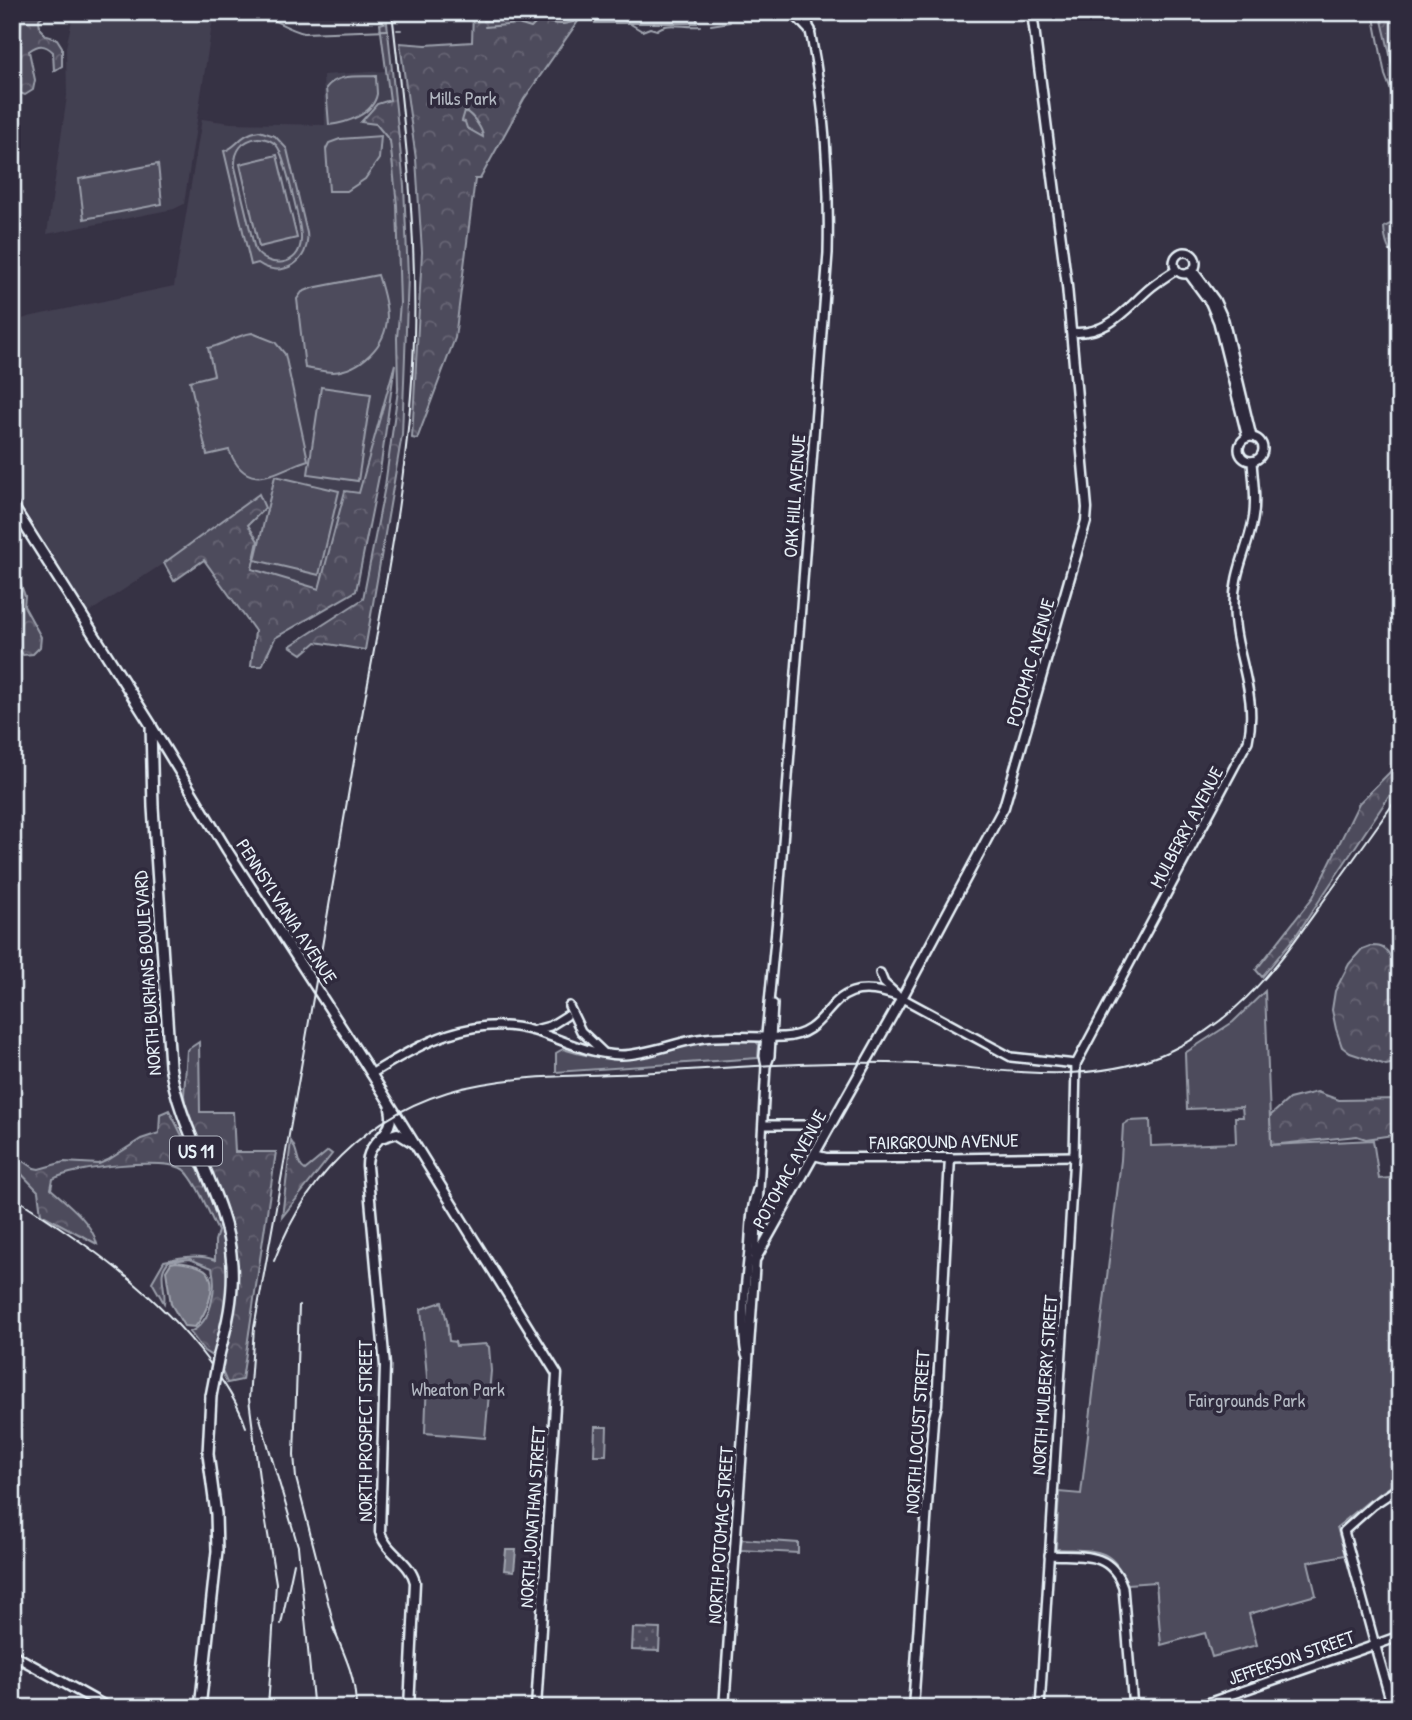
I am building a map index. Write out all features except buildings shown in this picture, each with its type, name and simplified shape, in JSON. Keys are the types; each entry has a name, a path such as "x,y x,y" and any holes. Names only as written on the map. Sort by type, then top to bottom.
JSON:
{"main road":[{"path":"793,12 810,30"},
{"name":"POTOMAC AVENUE","path":"755,1260 902,998 1003,807 1084,531 1087,508 1071,332 1032,12"},
{"name":"PENNSYLVANIA AVENUE","path":"12,505 533,1335"},
{"name":"NORTH BURHANS BOULEVARD","path":"151,725 153,807 172,1077 178,1107 225,1225 232,1265 231,1304 211,1396 208,1454 217,1542 200,1708"},
{"path":"373,1145 390,1126 392,1116 388,1103"},
{"path":"373,1145 394,1133 404,1136 416,1147"},
{"name":"NORTH PROSPECT STREET","path":"373,1145 368,1153 367,1166 385,1366 379,1525 384,1541 407,1565 415,1582 409,1708"},
{"name":"FAIRGROUND AVENUE","path":"814,1155 826,1158 950,1158"},
{"name":"NORTH LOCUST STREET","path":"914,1708 933,1420 937,1405 950,1158"},
{"name":"OAK HILL AVENUE","path":"751,1271 755,1260"},
{"name":"NORTH POTOMAC STREET","path":"724,1708 748,1364 751,1271"},
{"name":"NORTH JONATHAN STREET","path":"533,1335 557,1374 536,1708"},
{"name":"JEFFERSON STREET","path":"1376,1645 1400,1636"},
{"path":"1376,1645 1393,1708"},
{"path":"12,1654 109,1708"}],"street":[{"name":"OAK HILL AVENUE","path":"755,1260 760,1202 758,1189 766,1065 764,1056 768,1037 828,253 828,157 823,106 806,12"},
{"path":"1176,270 1175,258 1186,252 1195,260 1191,272"},
{"path":"1071,332 1091,331 1109,324 1126,312 1151,287 1176,270"},
{"path":"1176,270 1179,273 1191,272"},
{"path":"1191,272 1215,300 1224,320 1250,438"},
{"path":"1250,438 1259,441 1262,447 1260,456 1252,461 1244,459 1239,451 1240,443 1250,438"},
{"name":"MULBERRY AVENUE","path":"1076,1064 1248,741 1252,709 1235,625 1234,588 1254,517 1252,461"},
{"path":"880,973 884,983 902,998"},
{"path":"371,1074 411,1050 461,1030 491,1024 533,1031 576,1047 607,1054 634,1054 710,1037 790,1037 806,1031 837,1001 858,990 878,990 902,998 1011,1056 1076,1064"},
{"path":"569,1006 581,1031 595,1047 607,1054"},
{"path":"533,1031 550,1026 566,1016"},
{"name":"NORTH MULBERRY STREET","path":"1040,1708 1074,1156 1076,1064"},
{"path":"763,1125 831,1125"},
{"name":"FAIRGROUND AVENUE","path":"950,1158 1074,1156"},
{"name":"OAK HILL AVENUE","path":"751,1271 752,1203 758,1189"},
{"path":"1376,1645 1344,1531 1373,1505 1400,1487"},
{"path":"1049,1555 1104,1560 1113,1567 1122,1587 1133,1708"},
{"name":"JEFFERSON STREET","path":"1193,1708 1376,1645"}],"shaded area":[{"path":"74,12 214,12 184,204 174,209 47,234 67,96 66,47"},
{"path":"386,71 390,87 390,141 397,205 400,303 395,364 380,471 356,591 255,631 204,560 174,581 164,563 88,613 12,490 12,323 28,317 174,286 202,119 231,123 325,125 323,75"}],"green space":[{"path":"12,12 66,12 46,13 39,19 40,29 47,36 57,39 62,47 62,66 54,71 53,52 45,46 29,51 35,80 33,90 25,95 12,90"},
{"name":"Mills Park","path":"473,12 484,12 484,21 581,17 524,99 480,179 475,179 455,338 417,439 412,438 422,252 416,159 400,43 426,45 472,42"},
{"path":"596,12 697,12 697,23 595,23"},
{"path":"1380,12 1400,12 1400,97"},
{"path":"387,22 404,186 408,276 402,435 365,650 316,642 302,654 290,646 363,599 385,486 398,390 397,338 400,303 397,205 390,141 376,124 361,122 377,104 390,100 380,24"},
{"path":"376,76 377,94 365,113 351,120 329,125 326,88 342,78"},
{"path":"465,111 477,123 483,137 467,128 462,121"},
{"path":"259,131 275,136 287,149 307,243 300,259 285,268 267,268 258,263 251,265 224,151","holes":["261,138 273,142 280,152 299,222 299,249 295,256 282,262 268,260 255,250 235,167 240,147 252,139"]},
{"path":"381,136 379,159 365,179 347,191 329,191 326,149 329,143 340,139"},
{"path":"277,155 297,238 259,247 240,164"},
{"path":"158,164 162,204 84,219 79,179"},
{"path":"1400,219 1400,261 1388,247 1384,227"},
{"path":"378,275 387,318 386,328 377,347 362,361 343,370 330,372 305,368 297,299 302,292"},
{"path":"252,333 275,342 285,354 308,460 264,476 245,473 229,450 207,455 190,381 214,375 208,348"},
{"path":"395,364 380,471 356,591 275,638 262,666 251,666 255,631 204,560 174,581 164,563 259,494 265,508 248,525 258,541 252,569 319,589 345,491 359,493"},
{"path":"321,387 371,394 358,481 308,474"},
{"path":"275,476 339,491 319,575 255,560"},
{"path":"12,561 25,596 24,606 41,637 40,647 33,654 23,655 12,639 12,607 20,600 12,588"},
{"path":"1400,762 1400,780 1297,934 1262,977 1256,970 1313,897 1359,803"},
{"path":"1370,946 1383,948 1389,954 1396,976 1400,1041 1395,1063 1386,1065 1350,1053 1342,1047 1332,1010 1335,991 1349,964 1362,949"},
{"name":"Fairgrounds Park","path":"1265,991 1271,1145 1373,1140 1379,1179 1400,1177 1400,1480 1337,1527 1345,1555 1308,1562 1316,1595 1249,1614 1257,1645 1212,1657 1205,1633 1161,1645 1156,1582 1127,1584 1115,1562 1108,1556 1091,1551 1056,1549 1059,1492 1081,1494 1123,1125 1129,1121 1150,1120 1151,1146 1236,1143 1235,1117 1243,1117 1242,1107 1187,1109 1185,1053 1233,1022"},
{"path":"754,1039 759,1045 758,1058 556,1072 556,1053 563,1049 610,1058 682,1044"},
{"path":"199,1042 200,1112 233,1112 235,1152 276,1152 242,1380 227,1383 221,1369 238,1284 236,1262 229,1223 187,1120 184,1095 187,1050"},
{"path":"1317,1092 1339,1100 1400,1099 1400,1134 1271,1145 1270,1116 1289,1099"},
{"path":"169,1110 208,1194 227,1261 227,1299 217,1347 212,1356 204,1351 190,1332 208,1313 214,1285 212,1268 190,1259 169,1261 162,1276 164,1303 152,1282 164,1261 190,1257 215,1260 218,1231 198,1190 184,1170 160,1164 120,1165 79,1171 53,1179 51,1189 90,1228 97,1244 41,1214 38,1191 12,1164 12,1157 15,1155 39,1169 64,1162 99,1164 141,1139 159,1133 160,1114"},
{"path":"291,1141 300,1165 305,1170 328,1151 332,1154 282,1217"},
{"name":"Wheaton Park","path":"442,1302 449,1341 455,1342 456,1346 486,1344 489,1347 491,1371 485,1438 425,1433 427,1377 421,1309"},
{"path":"595,1427 607,1427 606,1455 594,1455"},
{"path":"742,1539 798,1543 798,1553 740,1550"},
{"path":"633,1628 660,1629 659,1651 632,1650"}],"water":[{"path":"171,1263 202,1268 211,1279 209,1301 195,1327 184,1326 171,1304 166,1271"},
{"path":"506,1550 516,1550 514,1571 504,1570"}],"waterway":[{"path":"211,12 257,17"},
{"path":"485,27 518,24 531,28 540,19 565,24 577,20 586,12"},
{"path":"611,12 642,31 671,25 700,26"},
{"path":"1373,12 1385,75 1393,96 1392,107 1400,123"},
{"path":"264,16 304,33 388,30"},
{"path":"711,25 730,22"}],"railway":[{"path":"262,1501 249,1399 254,1328 393,545 407,442 414,339 414,257 392,12"},
{"path":"274,1261 307,1196 354,1144 381,1123 412,1106 446,1093 482,1084 546,1077 817,1063 915,1064 1013,1072 1077,1073 1140,1062 1172,1050 1218,1022 1257,987 1290,946 1400,794"},
{"path":"12,1196 93,1250 166,1313 215,1370 235,1401 246,1427"},
{"path":"299,1305 294,1455 296,1478 337,1637"},
{"path":"259,1415 298,1546 313,1701"},
{"path":"261,1492 276,1583 268,1708"},
{"path":"281,1624 294,1563"},
{"path":"333,1628 352,1677 356,1708"}]}
